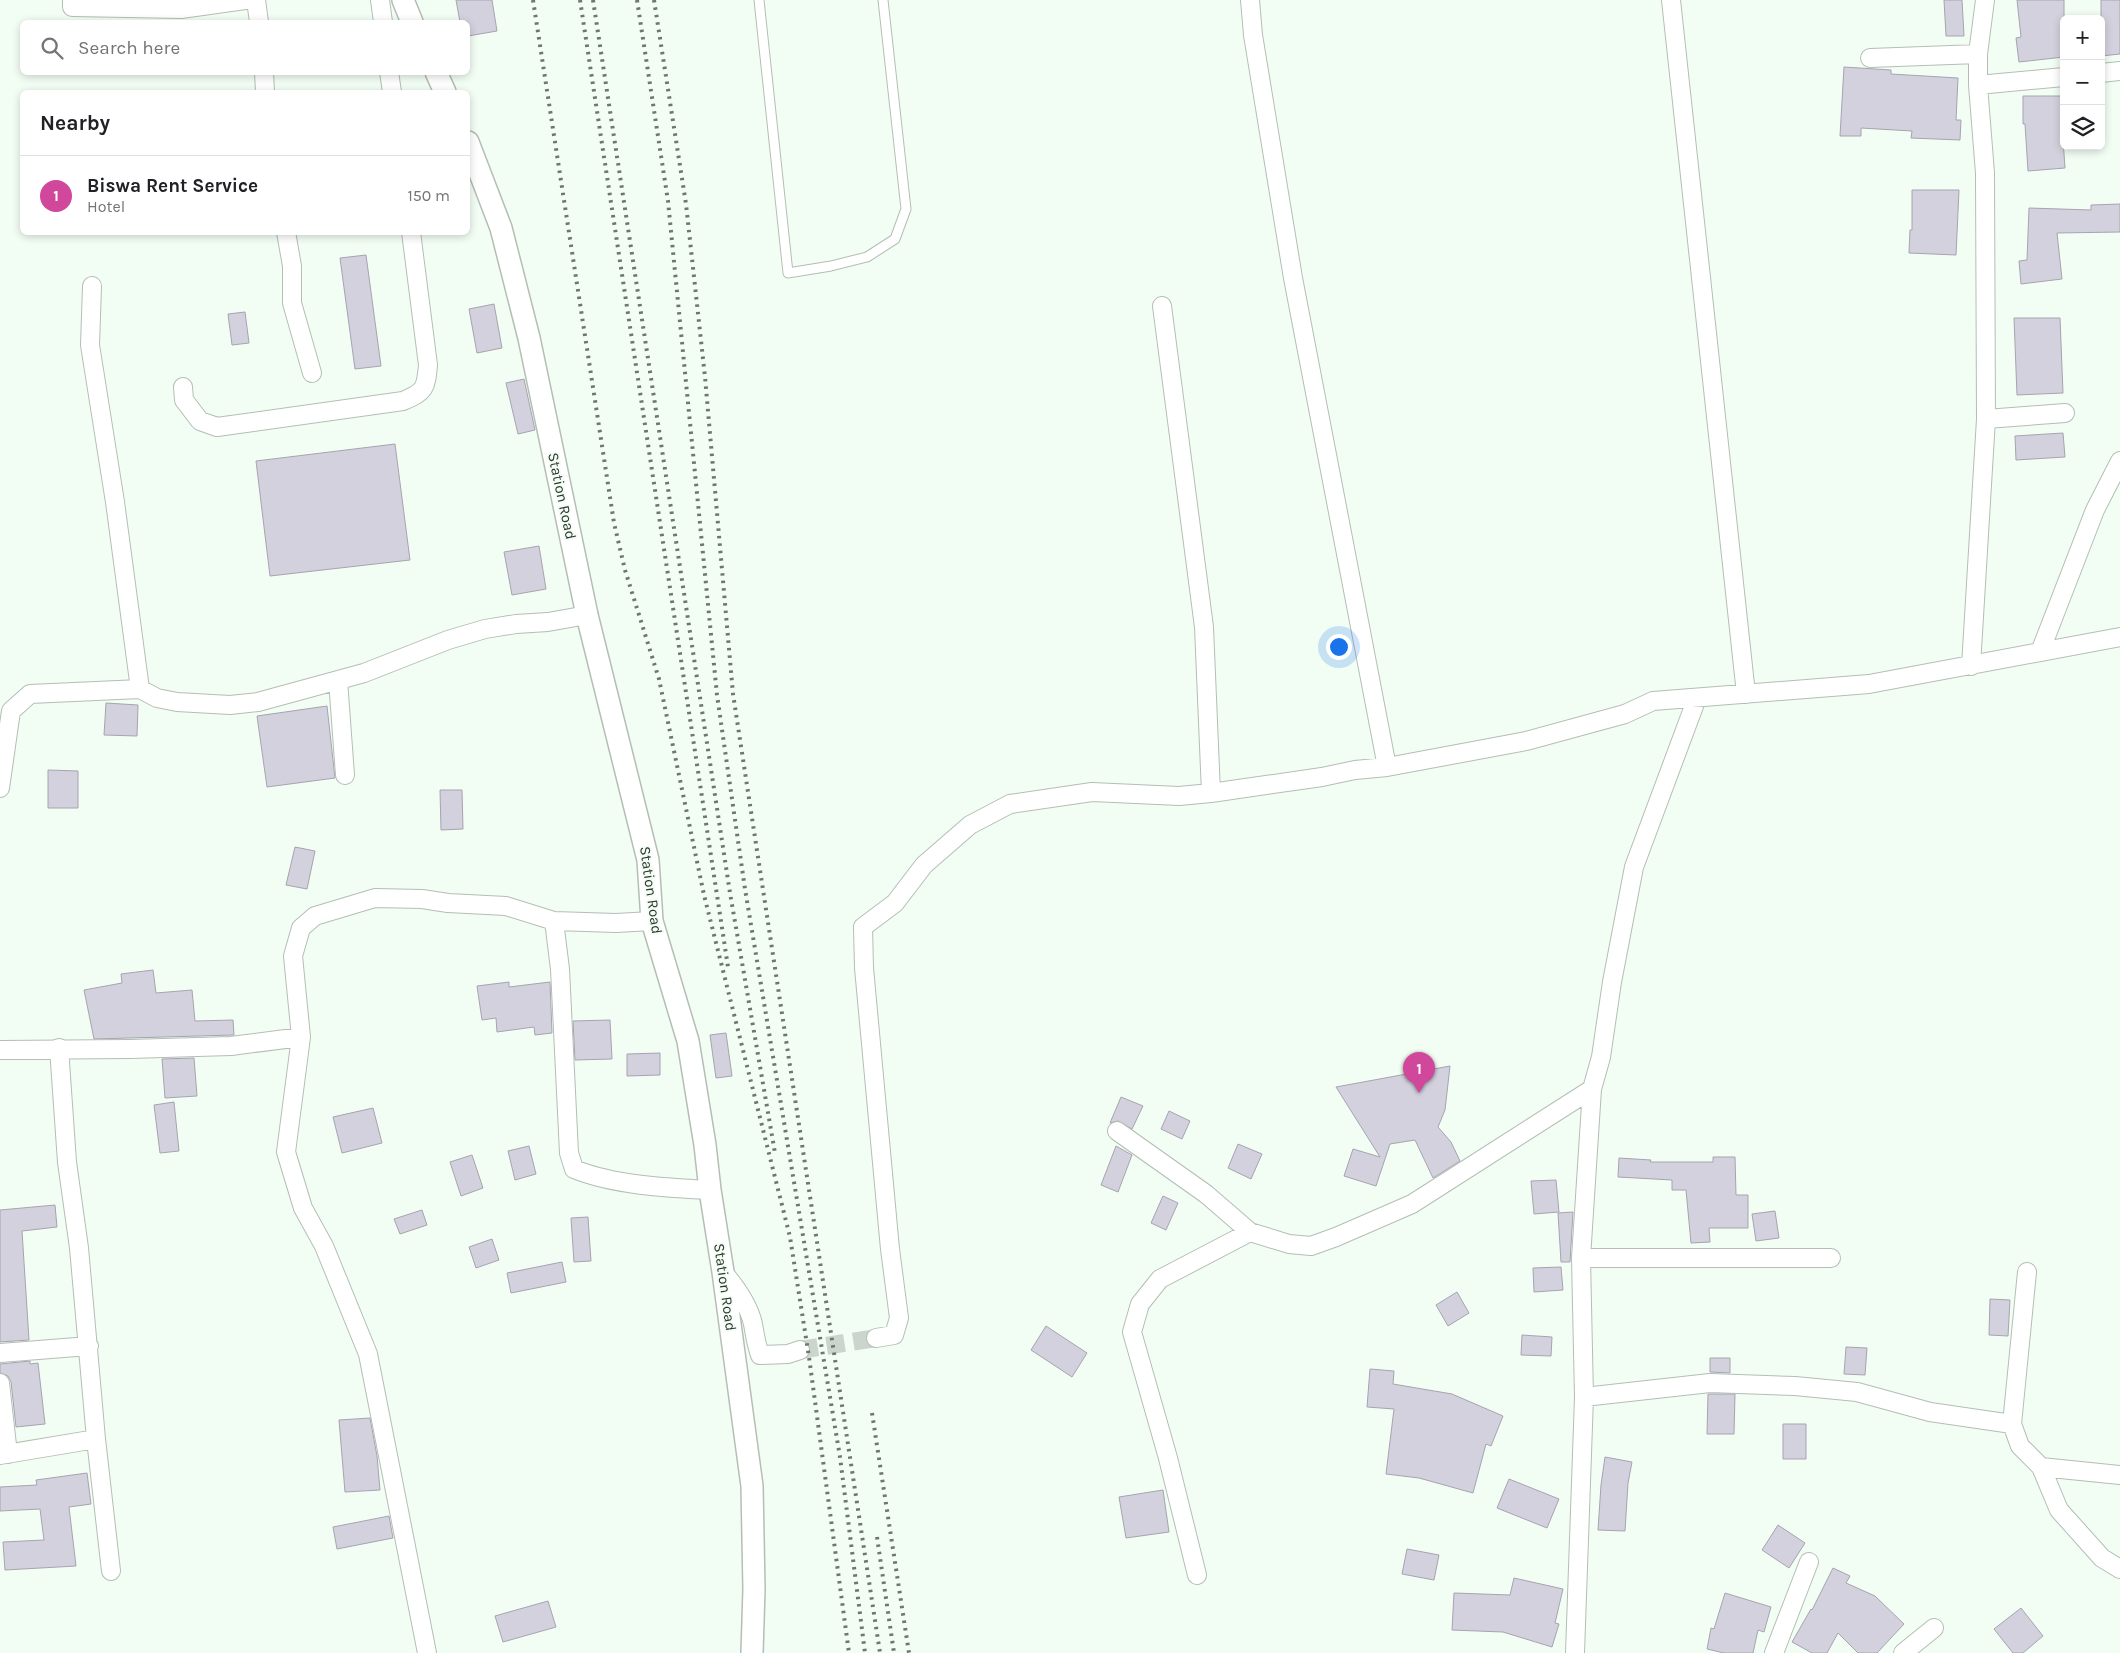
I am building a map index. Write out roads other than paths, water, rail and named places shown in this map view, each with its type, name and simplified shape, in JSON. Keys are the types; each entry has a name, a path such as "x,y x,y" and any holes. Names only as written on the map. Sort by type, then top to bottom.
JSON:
{"street":[{"path":"72,0 72,6 181,9 245,0"},
{"path":"256,0 259,20"},
{"path":"380,0 383,20"},
{"path":"403,0 411,20"},
{"path":"1250,0 1253,35 1293,278 1387,767"},
{"path":"1671,0 1746,694"},
{"path":"1971,666 1986,419 1985,173 1978,85 1978,54 1985,0"},
{"path":"1870,58 1978,54"},
{"path":"2105,73 2120,71"},
{"path":"264,75 265,90"},
{"path":"389,75 392,90"},
{"path":"438,75 445,90"},
{"path":"1978,85 2060,77"},
{"name":"Station Road","path":"470,147 501,228 529,338 587,615 648,860 652,921 688,1041 705,1145 752,1486 754,1588 752,1653"},
{"path":"287,235 292,266 292,304 312,373"},
{"path":"183,387 184,400 200,422 218,427 402,401 419,395 426,382 428,365 411,235"},
{"path":"92,286 90,345 115,502 140,689"},
{"path":"1162,306 1204,627 1211,793"},
{"path":"1986,419 2065,413"},
{"path":"2040,652 2095,510 2120,461"},
{"path":"0,788 11,711 30,694 140,689 157,698 177,702 230,705 258,702 364,673 448,640 485,629 516,624 548,622 587,615"},
{"path":"876,1338 894,1335 900,1318 890,1249 864,968 863,927 895,903 924,866 970,825 1010,804 1092,792 1179,796 1322,778 1354,770 1387,767 1526,741 1625,714 1653,701 1869,684 2120,637"},
{"path":"338,680 345,775"},
{"path":"1575,1653 1584,1397 1581,1258 1592,1089 1601,1057 1612,982 1634,867 1697,698"},
{"path":"427,1653 368,1354 324,1246 303,1208 286,1152 300,1037 293,956 301,928 316,916 375,898 403,898 506,906 554,921 616,923 652,921"},
{"path":"554,921 560,969 569,1154 574,1169 588,1175 669,1188 710,1190"},
{"path":"0,1050 231,1046 300,1037"},
{"path":"59,1048 67,1162 79,1248 96,1439 112,1571"},
{"path":"1117,1131 1206,1194 1250,1232 1289,1244 1311,1246 1412,1204 1592,1089"},
{"path":"1197,1575 1168,1458 1132,1332 1140,1304 1160,1279 1250,1232"},
{"path":"1581,1258 1831,1258"},
{"path":"723,1272 737,1288 752,1322 754,1340 760,1355 788,1354 800,1350"},
{"path":"2027,1272 2012,1424 2020,1446 2041,1467 2059,1510 2102,1558 2120,1569"},
{"path":"0,1352 89,1346"},
{"path":"0,1383 4,1454 96,1439"},
{"path":"1584,1397 1710,1383 1795,1386 1857,1392 1930,1412 2012,1424"},
{"path":"2041,1467 2120,1475"},
{"path":"1774,1653 1809,1562"},
{"path":"1903,1653 1934,1628"}],"lane":[{"path":"759,0 788,273 831,266 867,257 895,239 906,209 883,0"}],"tunnel":[{"path":"800,1350 876,1338"}],"railway":[{"path":"533,0 614,523 625,570 659,679 704,895 790,1237 809,1357 849,1653"},
{"path":"580,0 728,967"},
{"path":"593,0 730,893 775,1153"},
{"path":"637,0 668,201 717,695 745,889 840,1457 865,1653"},
{"path":"654,0 686,204 705,377 733,694 880,1653"},
{"path":"872,1413 909,1653"},
{"path":"877,1537 894,1653"}],"place":[{"name":"Biswa Rent Service","path":"1419,1093"}]}
